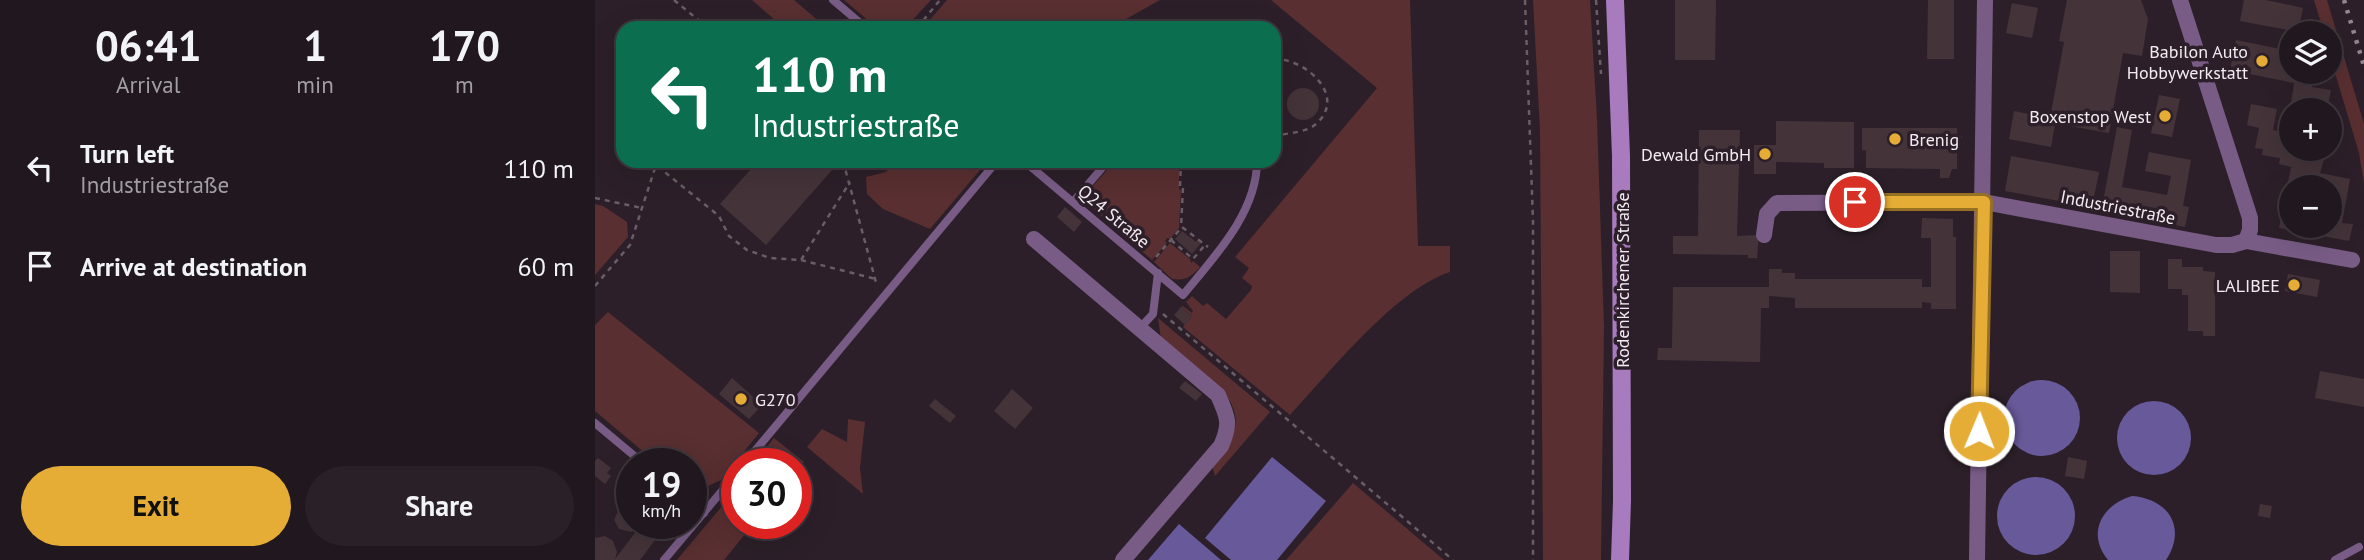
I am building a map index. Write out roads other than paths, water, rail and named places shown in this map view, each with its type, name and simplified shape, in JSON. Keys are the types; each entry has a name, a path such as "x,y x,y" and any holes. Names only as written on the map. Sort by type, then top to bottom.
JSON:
{"main road":[{"name":"Rodenkirchener Straße","path":"1615,0 1621,156 1620,560"}],"street":[{"path":"1977,560 1985,0"},
{"path":"2181,0 2251,218 2246,241"},
{"name":"Industriestraße","path":"1764,235 1767,214 1777,202 1984,202 2216,245 2232,245 2246,241 2352,260"},
{"path":"1034,239 1217,395 1227,415 1228,431 1221,446 1123,560"}],"lane":[{"path":"833,0 858,21"},
{"path":"757,448 991,168"},
{"name":"Q24 Straße","path":"1032,168 1183,295 1240,220 1254,185 1256,168"},
{"path":"1073,202 1102,168"},
{"path":"1139,329 1153,314 1157,273"},
{"path":"595,423 625,448"},
{"path":"707,509 721,492"},
{"path":"664,560 682,539"},
{"path":"2335,560 2359,547"}],"railway":[{"path":"2344,0 2364,66"}],"place":[{"name":"Babilon Auto Hobbywerkstatt","path":"2262,61"},
{"name":"Boxenstop West","path":"2165,116"},
{"name":"Brenig","path":"1895,139"},
{"name":"Dewald GmbH","path":"1765,154"},
{"name":"LALIBEE","path":"2294,285"},
{"name":"G270","path":"741,399"}]}
